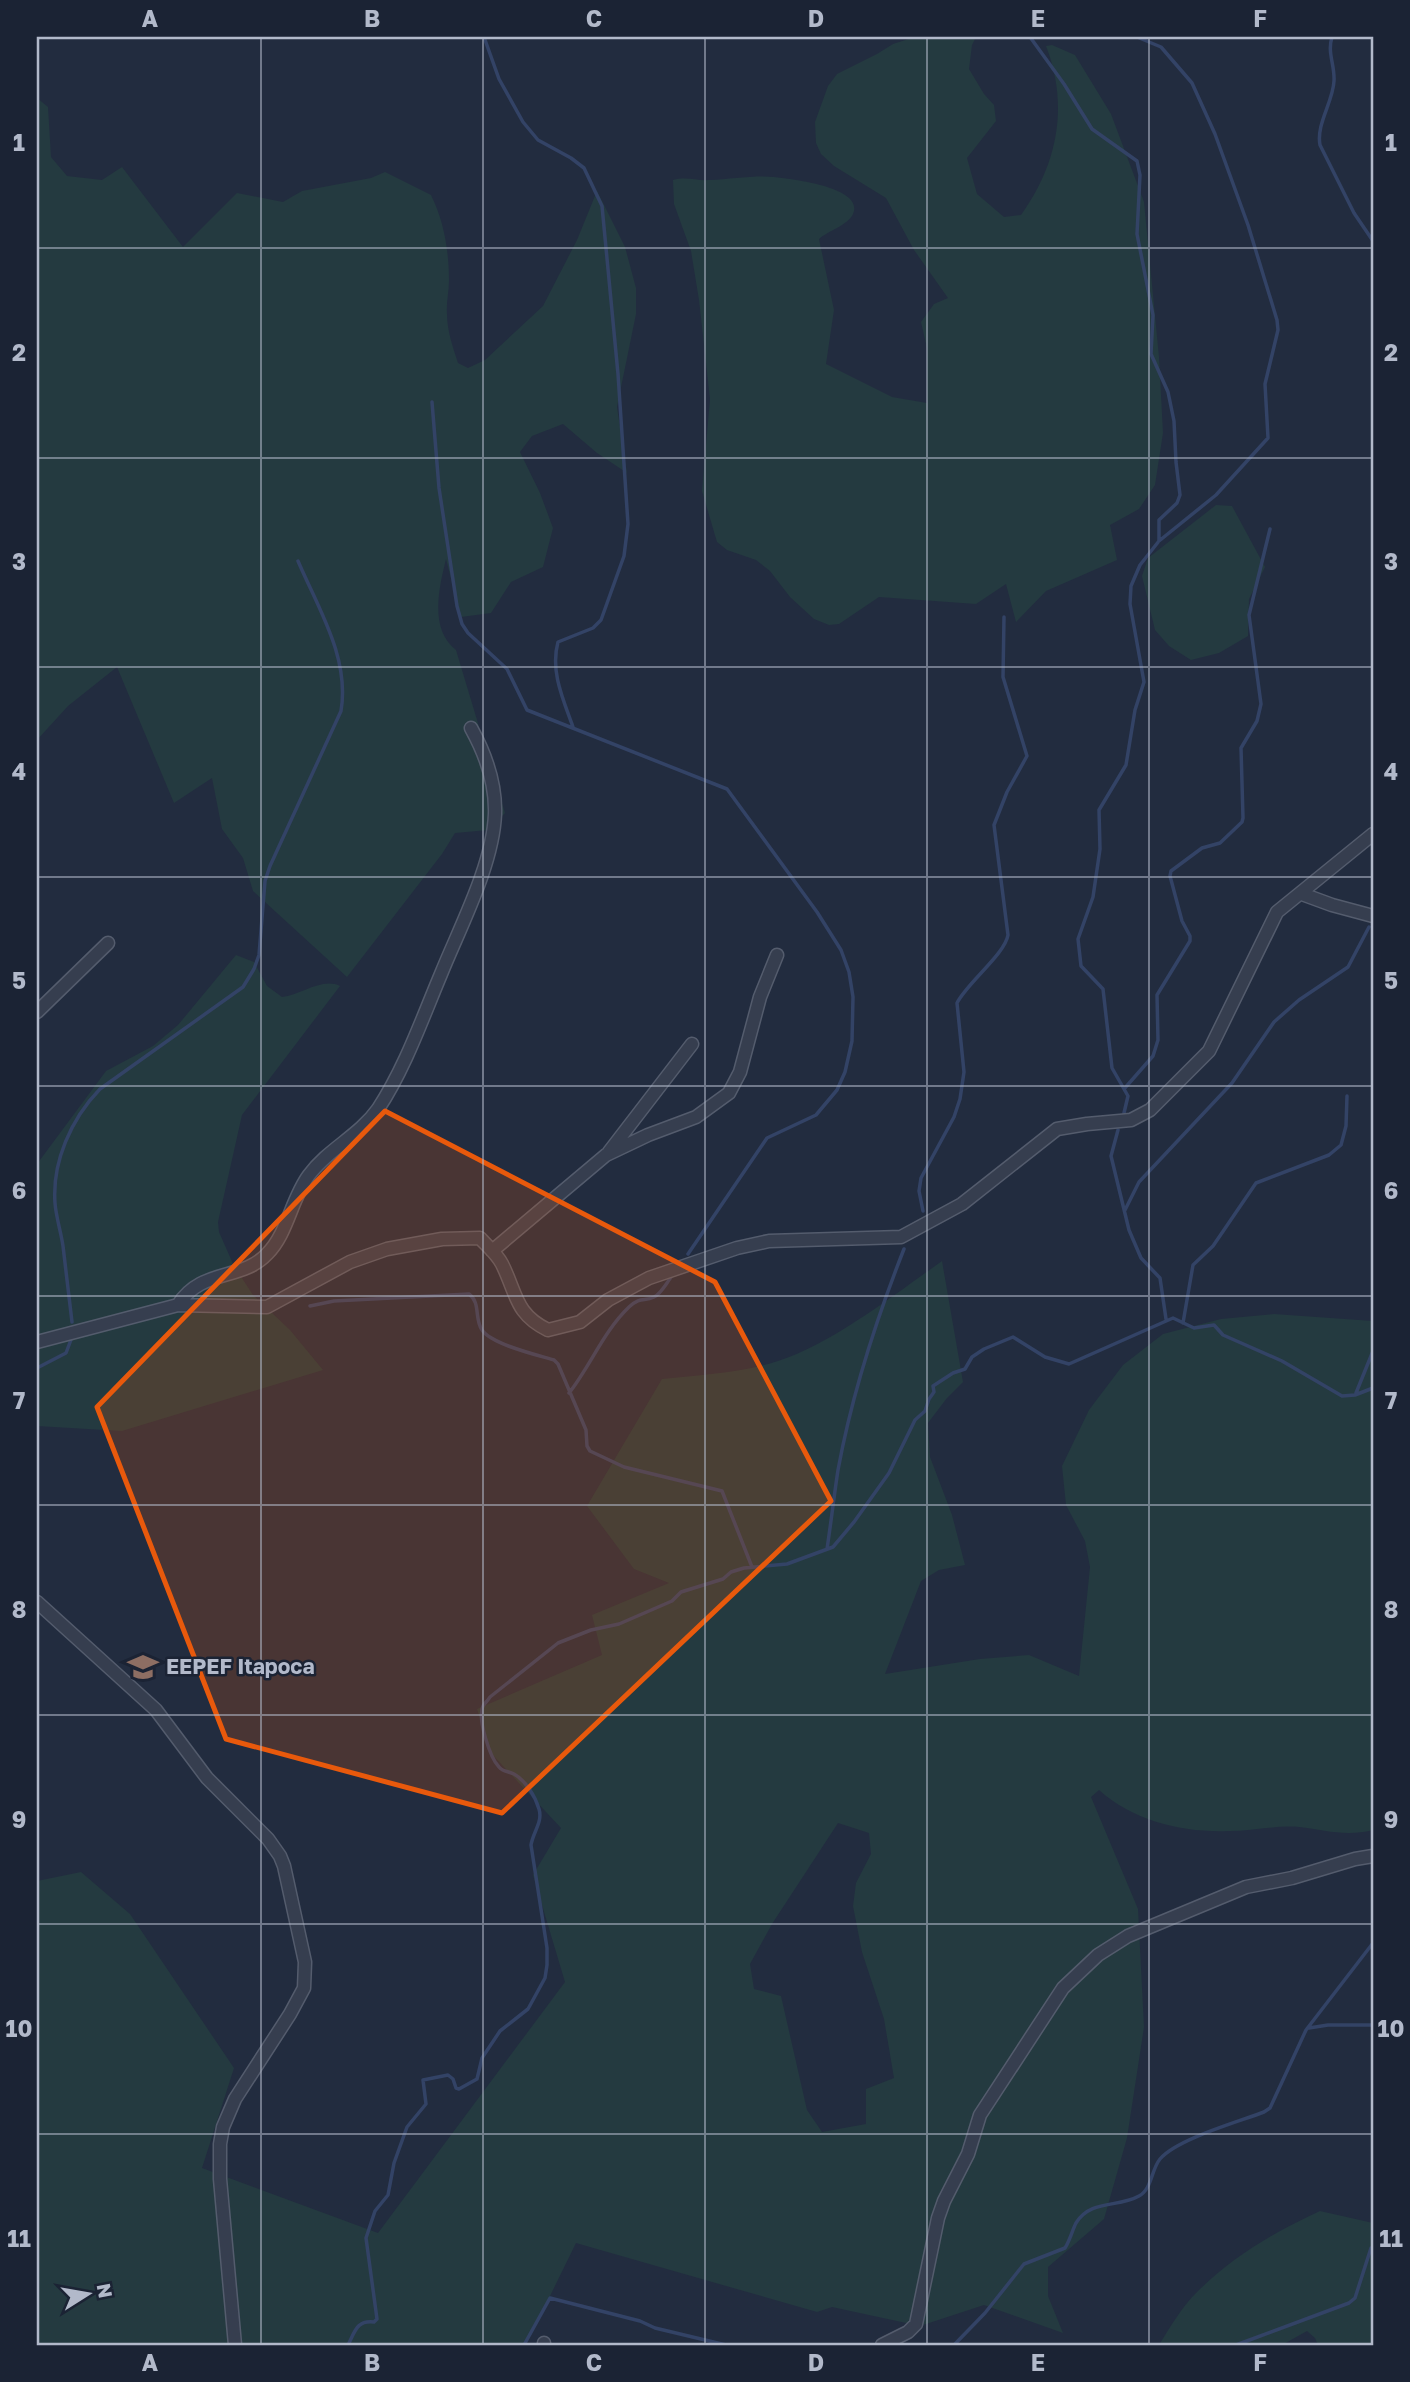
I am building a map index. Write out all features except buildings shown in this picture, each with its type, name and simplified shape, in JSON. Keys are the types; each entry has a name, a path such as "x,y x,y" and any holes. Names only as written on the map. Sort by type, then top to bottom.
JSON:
{"street":[{"path":"178,1306 187,1293 201,1283 254,1265 270,1252 311,1172 368,1121 392,1084 475,891 491,839 495,804 492,778 485,754 471,728"},
{"path":"37,1342 178,1306 267,1307 350,1262 387,1249 442,1240 480,1238 501,1261 520,1308 533,1323 548,1330 580,1322 608,1300 649,1278 737,1248 769,1241 901,1237 962,1204 1057,1129 1131,1120 1150,1110 1209,1051 1277,912 1373,834"},
{"path":"1302,894 1373,916"},
{"path":"37,1012 108,943"},
{"path":"606,1155 696,1117 729,1093 740,1072 760,997 777,955"},
{"path":"492,1251 606,1155 692,1044"},
{"path":"37,1602 156,1710 207,1777 268,1839 284,1866 305,1962 304,1988 235,2099 223,2127 220,2144 220,2179 235,2345"},
{"path":"882,2345 908,2332 916,2324 938,2218 968,2154 980,2115 1069,1980 1098,1955 1128,1936 1218,1897 1246,1886 1292,1878 1373,1856"}],"highlighted area":[{"path":"385,1111 715,1282 831,1501 502,1813 226,1739 97,1407"}],"green space":[{"path":"915,37 976,37 972,45 969,69 994,105 996,121 967,158 977,194 1004,217 1021,215 1034,196 1051,155 1056,134 1057,90 1046,46 1052,45 1075,55 1111,114 1144,202 1159,357 1163,433 1155,485 1139,509 1110,525 1117,560 1046,591 1016,622 1006,584 976,604 879,597 839,624 829,625 814,619 790,597 770,571 756,560 727,550 717,542 702,491 710,399 699,300 691,251 674,204 673,180 774,177 824,186 848,197 854,205 853,214 842,225 819,239 834,310 826,364 892,397 927,403 927,348 921,322 934,304 948,298 914,250 886,198 834,166 821,154 816,143 815,122 828,86 837,74 893,44"},
{"path":"37,98 48,107 51,157 67,176 102,180 122,167 183,247 237,193 283,202 302,191 371,178 385,172 431,195 447,247 449,333 458,363 468,368 485,360 543,306 577,240 597,191 625,247 636,288 636,314 617,407 627,473 597,453 563,424 532,436 520,452 553,528 543,567 511,582 491,613 461,617 446,559 443,570 439,620 442,631 456,650 505,813 488,830 455,833 442,854 347,977 253,891 243,858 222,829 212,778 174,803 117,667 68,706 37,740"},
{"path":"1216,505 1232,506 1265,567 1249,599 1248,636 1219,653 1191,660 1169,646 1155,630 1142,576 1148,558"},
{"path":"236,955 254,962 267,986 282,997 319,985 340,986 242,1115 218,1222 219,1232 234,1266 253,1295 290,1330 323,1370 122,1431 37,1426 37,1164 106,1071 153,1046 178,1025"},
{"path":"942,1261 963,1382 928,1423 930,1457 952,1515 965,1565 939,1570 921,1581 885,1674 980,1659 1029,1655 1079,1676 1090,1567 1085,1541 1066,1505 1062,1466 1089,1410 1123,1365 1163,1334 1221,1319 1274,1314 1373,1321 1373,1830 1344,1833 1299,1827 1273,1827 1238,1831 1194,1830 1143,1817 1127,1810 1099,1790 1091,1797 1138,1909 1144,2027 1127,2138 1104,2219 1048,2267 1048,2296 1063,2333 984,2305 920,2326 832,2307 817,2312 576,2243 526,2345 37,2345 37,1881 81,1872 130,1914 234,2068 202,2168 378,2233 565,1982 533,1875 561,1828 490,1752 477,1709 602,1655 592,1615 669,1583 634,1569 587,1506 662,1379 750,1368 799,1353 841,1331","holes":["838,1823 869,1833 871,1854 856,1883 853,1906 862,1952 884,2019 894,2078 866,2089 866,2124 822,2132 807,2110 781,1996 754,1989 750,1964 772,1924"]},
{"path":"1320,2211 1373,2223 1373,2345 1318,2345 1307,2331 1282,2345 1159,2345 1176,2317 1192,2298 1225,2267 1271,2236"}],"waterway":[{"path":"484,37 499,79 523,122 538,140 584,168 602,206 618,374 628,524 624,556 601,620 593,628 558,642 557,674 573,727"},
{"path":"1030,37 1092,129 1137,161 1140,175 1137,234 1153,315 1151,354 1168,392 1174,421 1180,495 1177,503 1159,520 1159,541"},
{"path":"1124,1113 1128,1096 1112,1068 1103,989 1081,966 1078,939 1093,897 1100,849 1099,810 1126,765 1135,710 1144,682 1130,604 1131,586 1140,565 1159,541 1216,495 1268,438 1265,384 1278,330 1248,225 1215,134 1192,83 1161,47 1137,37"},
{"path":"1332,37 1330,48 1334,81 1320,129 1320,145 1354,213 1373,241"},
{"path":"432,402 439,488 457,606 462,624 468,633 507,669 527,710 727,789 817,912 841,950 849,972 853,997 852,1041 845,1072 837,1090 816,1115 767,1138 688,1254"},
{"path":"1124,1089 1153,1056 1158,1040 1157,995 1190,941 1182,921 1171,871 1202,848 1220,843 1242,822 1241,748 1257,721 1261,704 1249,615 1270,529"},
{"path":"72,1322 55,1203 60,1157 72,1127 100,1089 243,987 259,955 265,881 270,866 341,711 343,691 337,653 298,561"},
{"path":"923,1211 919,1191 921,1178 954,1117 960,1099 964,1072 957,1003 1000,951 1008,935 994,825 1007,792 1027,756 1003,677 1004,617"},
{"path":"1125,1210 1139,1182 1232,1083 1274,1022 1299,1000 1348,967 1369,927"},
{"path":"1183,1323 1193,1265 1213,1246 1256,1183 1329,1155 1341,1145 1346,1126 1347,1096"},
{"path":"1118,1130 1111,1156 1129,1230 1141,1258 1160,1278 1166,1319"},
{"path":"827,1549 838,1470 850,1413 875,1330 904,1249"},
{"path":"569,1393 620,1317 637,1302 657,1295 672,1276"},
{"path":"310,1306 334,1301 469,1294 475,1302 482,1330 487,1335 515,1348 554,1360 558,1364 586,1430 590,1451 624,1467 722,1491 752,1567"},
{"path":"348,2345 360,2325 377,2319 366,2238 375,2211 388,2195 394,2163 407,2127 426,2104 423,2080 448,2075 459,2089 477,2079 482,2058 500,2031 528,2009 545,1978 547,1948 531,1845 540,1814 526,1785 514,1774 501,1769 492,1755 485,1738 482,1719 483,1706 490,1697 558,1643 591,1630 619,1624 672,1601 681,1592 723,1579 731,1572 744,1568 787,1564 833,1547 889,1473 915,1420 925,1411 934,1392 933,1386 965,1369 972,1357 984,1349 1013,1337 1045,1357 1069,1364 1173,1318 1194,1328 1214,1325 1223,1335 1282,1361 1342,1396 1355,1395 1373,1388"},
{"path":"37,1368 66,1353 72,1337"},
{"path":"1356,1393 1373,1351"},
{"path":"954,2345 985,2313 1024,2264 1065,2248 1082,2215 1097,2207 1139,2196 1147,2189 1160,2159 1180,2145 1270,2108 1306,2030 1373,1943"},
{"path":"1309,2028 1328,2025 1373,2025"},
{"path":"1236,2345 1349,2303 1355,2298 1371,2248 1373,2249"},
{"path":"524,2345 550,2298 726,2345"}],"place":[{"name":"EEPEF Itapoca","path":"143,1667"}]}
